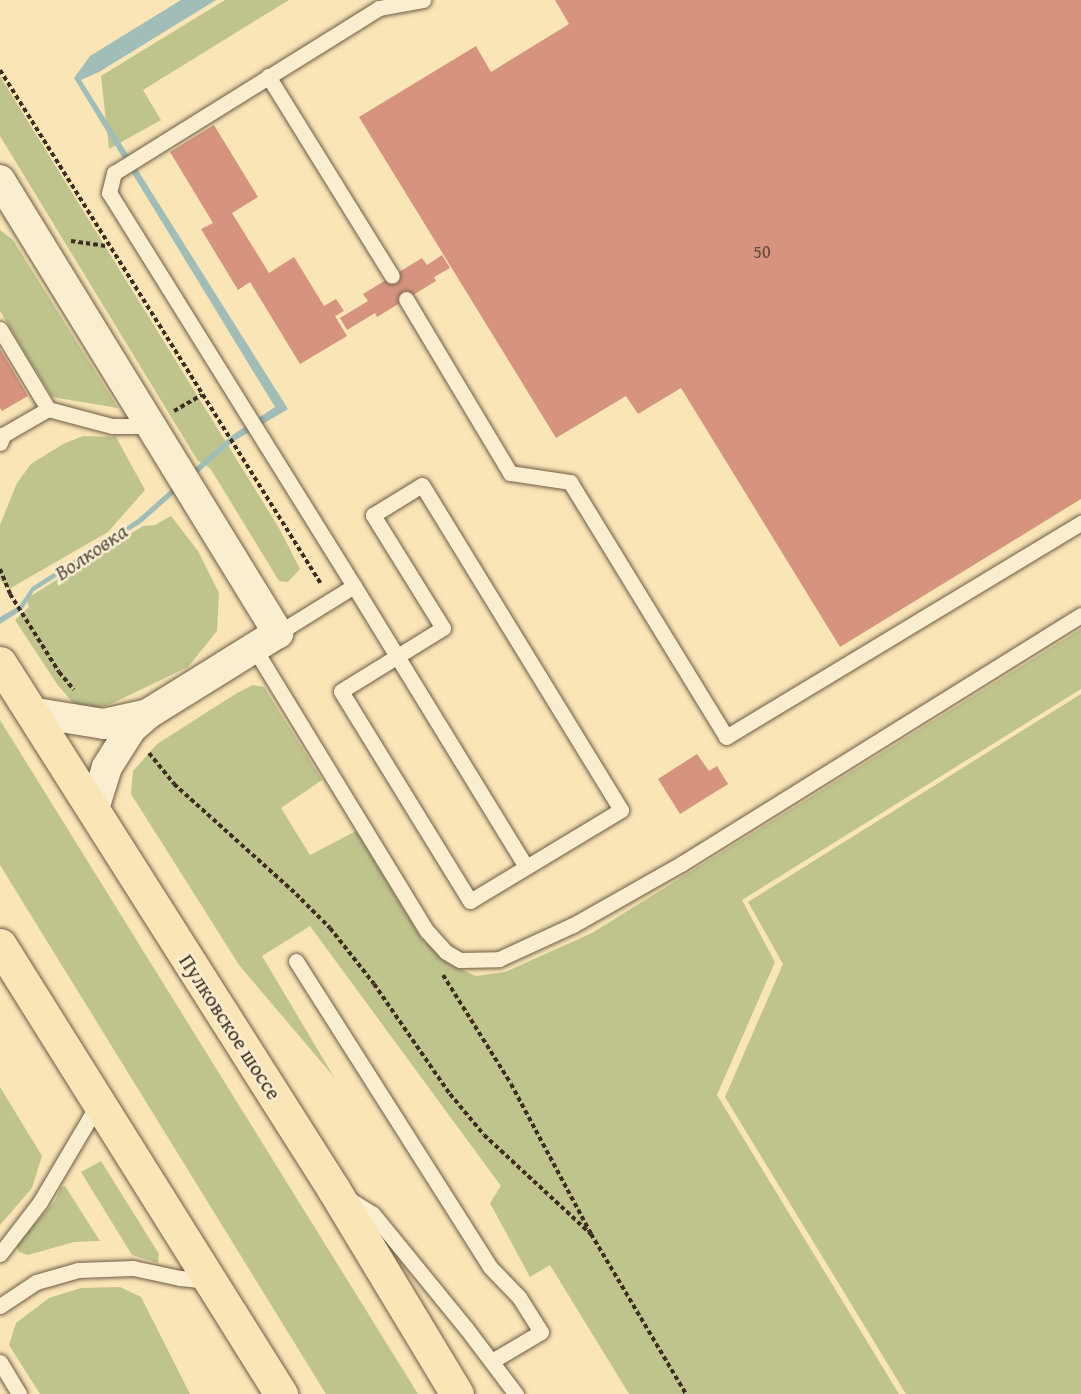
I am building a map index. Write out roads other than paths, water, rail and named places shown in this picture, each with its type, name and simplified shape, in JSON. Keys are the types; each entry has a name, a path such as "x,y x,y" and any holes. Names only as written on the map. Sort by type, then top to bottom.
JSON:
{"highway":[{"name":"Пулковское шоссе","path":"0,663 334,1190 457,1394"},
{"path":"0,945 275,1389"}],"street":[{"path":"2,187 151,426 266,640 139,721 107,767 93,812"},
{"path":"30,712 104,724 139,721"}],"lane":[{"path":"423,0 379,8 268,76 114,173 109,193 526,867"},
{"path":"268,76 392,276"},
{"path":"406,299 510,473 570,482 726,737 1081,524"},
{"path":"0,329 48,409 112,426 151,426"},
{"path":"1,436 48,409"},
{"path":"422,485 621,810 526,867 470,902 341,691 443,628 374,515 422,485"},
{"path":"354,586 266,640 427,931 446,952 460,960 499,959 573,925 681,864 1081,615"},
{"path":"296,961 490,1267 519,1298 541,1332 492,1361"},
{"path":"0,1254 40,1202 98,1104"},
{"path":"334,1190 373,1214 516,1394"},
{"path":"0,1306 36,1282 78,1270 133,1268 180,1278 208,1281"},
{"path":"2,1371 19,1394"}],"water":[{"name":"Волковка","path":"181,0 216,0 99,72 81,80 288,409 234,441 141,523 34,591 22,610 0,624 0,617 19,606 32,587 138,519 231,436 275,407 74,78 90,56"}]}
